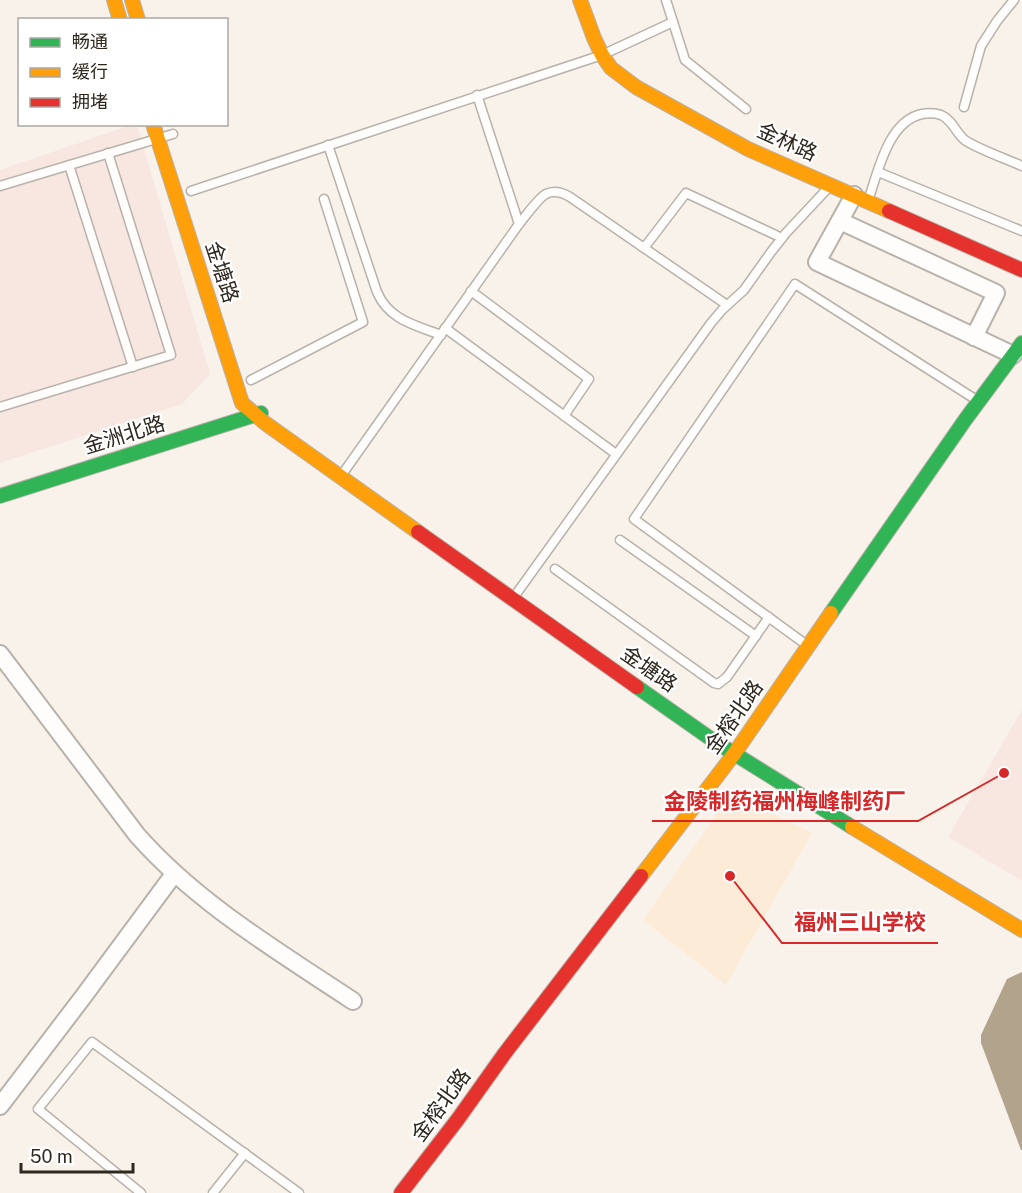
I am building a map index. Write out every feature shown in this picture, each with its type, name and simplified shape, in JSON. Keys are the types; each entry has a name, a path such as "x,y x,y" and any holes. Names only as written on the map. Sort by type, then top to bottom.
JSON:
{"street":[{"path":"114,0 119,18"},
{"path":"132,0 137,18"},
{"name":"金林路","path":"580,0 602,55 622,78 748,149 1022,270"},
{"name":"金塘路","path":"154,126 237,405 261,417 734,754 1022,930"},
{"path":"189,185 196,207"},
{"path":"861,198 840,221 817,262 974,337 1017,349"},
{"path":"840,221 996,293 974,337"},
{"name":"金榕北路","path":"401,1193 734,754 1017,349"},
{"path":"237,405 252,384"},
{"path":"252,384 261,417"},
{"name":"金洲北路","path":"0,496 261,417"},
{"path":"0,654 137,836 174,874 224,915 353,1001"},
{"path":"0,1106 174,874"}],"lane":[{"path":"666,0 685,60 746,109"},
{"path":"964,107 981,46 1012,2 1022,5"},
{"path":"189,185 328,145 602,55 673,22"},
{"path":"477,95 519,224"},
{"path":"861,198 878,172 892,138 907,120 924,113 939,114 951,123 961,138 1022,166"},
{"path":"0,186 174,135"},
{"path":"328,145 381,303 397,317 443,332 616,454"},
{"path":"0,407 171,355 108,153"},
{"path":"69,165 133,367"},
{"path":"878,172 1022,231"},
{"path":"513,598 711,323 744,290 782,238 831,185"},
{"path":"341,476 519,224 545,194 554,192 563,194 728,305"},
{"path":"644,248 686,194 782,238"},
{"path":"252,384 363,322 324,199"},
{"path":"809,646 634,519 795,284 978,402"},
{"path":"471,291 589,379 564,416"},
{"path":"620,540 756,636"},
{"path":"555,569 718,684 727,677 769,617"},
{"path":"141,1193 38,1109 92,1042 299,1193"},
{"path":"213,1193 245,1153"}],"shaded area":[{"path":"128,126 137,126 210,374 182,404 0,463 0,170"},
{"path":"1022,710 1022,881 948,837"},
{"path":"741,800 812,833 726,985 643,920 720,809 726,804"}],"building":[{"path":"1022,972 1021,1150 981,1043 981,1035 1007,979"}],"traffic: fast":[{"path":"831,613 965,420 1022,343"},
{"path":"0,496 261,413"},
{"path":"637,687 714,741 852,827"}],"traffic: slow":[{"path":"114,0 119,18"},
{"path":"132,0 137,18"},
{"path":"580,0 602,55 611,68 636,87 748,149 889,211"},
{"path":"154,126 242,403 265,423 418,532"},
{"path":"641,876 734,754 831,613"},
{"path":"852,827 1022,930"}],"traffic: jam":[{"path":"889,211 1022,270"},
{"path":"418,532 637,687"},
{"path":"401,1193 641,876"}],"place":[{"name":"金陵制药福州梅峰制药厂","path":"1004,773"},
{"name":"福州三山学校","path":"730,876"}]}
